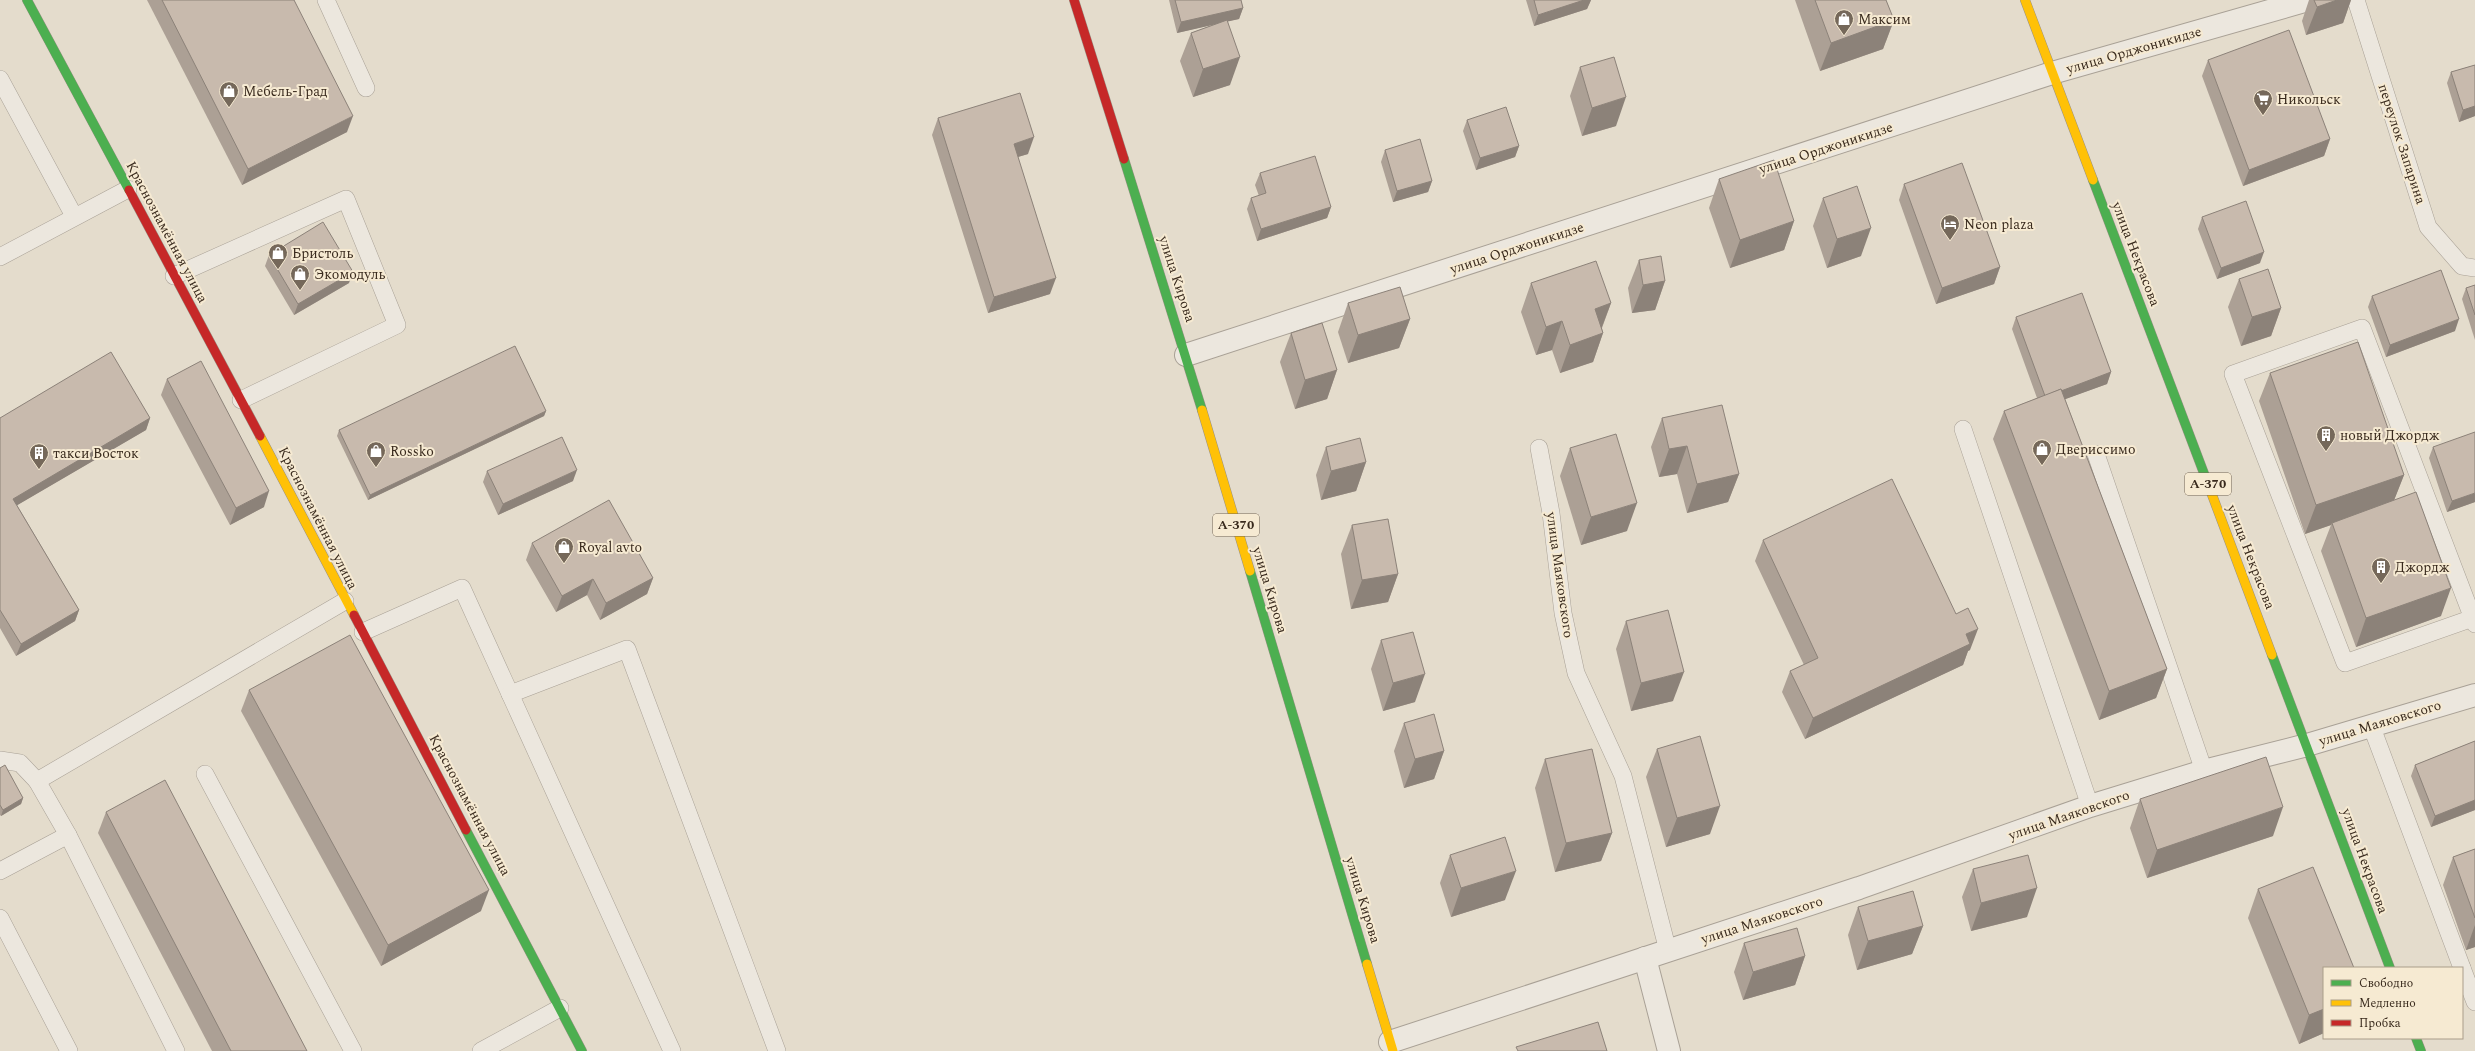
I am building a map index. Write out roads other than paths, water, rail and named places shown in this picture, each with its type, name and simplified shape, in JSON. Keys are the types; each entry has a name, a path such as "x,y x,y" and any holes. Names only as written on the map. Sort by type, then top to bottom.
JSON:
{"main road":[{"name":"Краснознамённая улица","path":"27,0 241,400 582,1051"},
{"name":"улица Кирова","path":"1074,0 1186,355 1392,1046"},
{"name":"улица Некрасова","path":"2025,0 2390,967"},
{"path":"2416,1039 2421,1051"}],"street":[{"name":"улица Орджоникидзе","path":"1186,355 2052,73 2308,0"},
{"name":"улица Маяковского","path":"1392,1046 1645,958 1859,888 2090,806 2204,771 2307,745 2475,695"},
{"path":"1645,958 1669,1051"}],"lane":[{"path":"326,0 366,88"},
{"name":"переулок Запарина","path":"2356,0 2428,227 2462,266 2475,268"},
{"path":"0,79 74,216"},
{"path":"0,258 74,216 128,189"},
{"path":"174,276 346,199 397,325 241,400"},
{"path":"2362,328 2474,621 2345,663 2233,374 2362,328"},
{"path":"1963,429 2090,806"},
{"name":"улица Маяковского","path":"1539,448 1551,513 1563,613 1576,673 1623,776 1668,951"},
{"path":"2096,454 2204,771"},
{"path":"363,632 462,588 672,1051"},
{"path":"37,781 345,601"},
{"path":"510,694 627,649 777,1051"},
{"path":"2371,725 2462,967"},
{"path":"0,760 20,762 37,781 68,835 176,1051"},
{"path":"205,774 353,1051"},
{"path":"0,871 68,835"},
{"path":"0,918 69,1051"},
{"path":"2463,971 2475,1002"},
{"path":"480,1051 560,1008"}],"place":[{"name":"Максим","path":"1844,36"},
{"name":"Мебель-Град","path":"229,108"},
{"name":"Никольск","path":"2263,116"},
{"name":"Neon plaza","path":"1950,241"},
{"name":"Бристоль","path":"278,270"},
{"name":"Экомодуль","path":"300,291"},
{"name":"новый Джордж","path":"2326,452"},
{"name":"Двериссимо","path":"2042,466"},
{"name":"Rossko","path":"376,468"},
{"name":"такси Восток","path":"39,470"},
{"name":"Royal avto","path":"564,564"},
{"name":"Джордж","path":"2381,584"}]}
